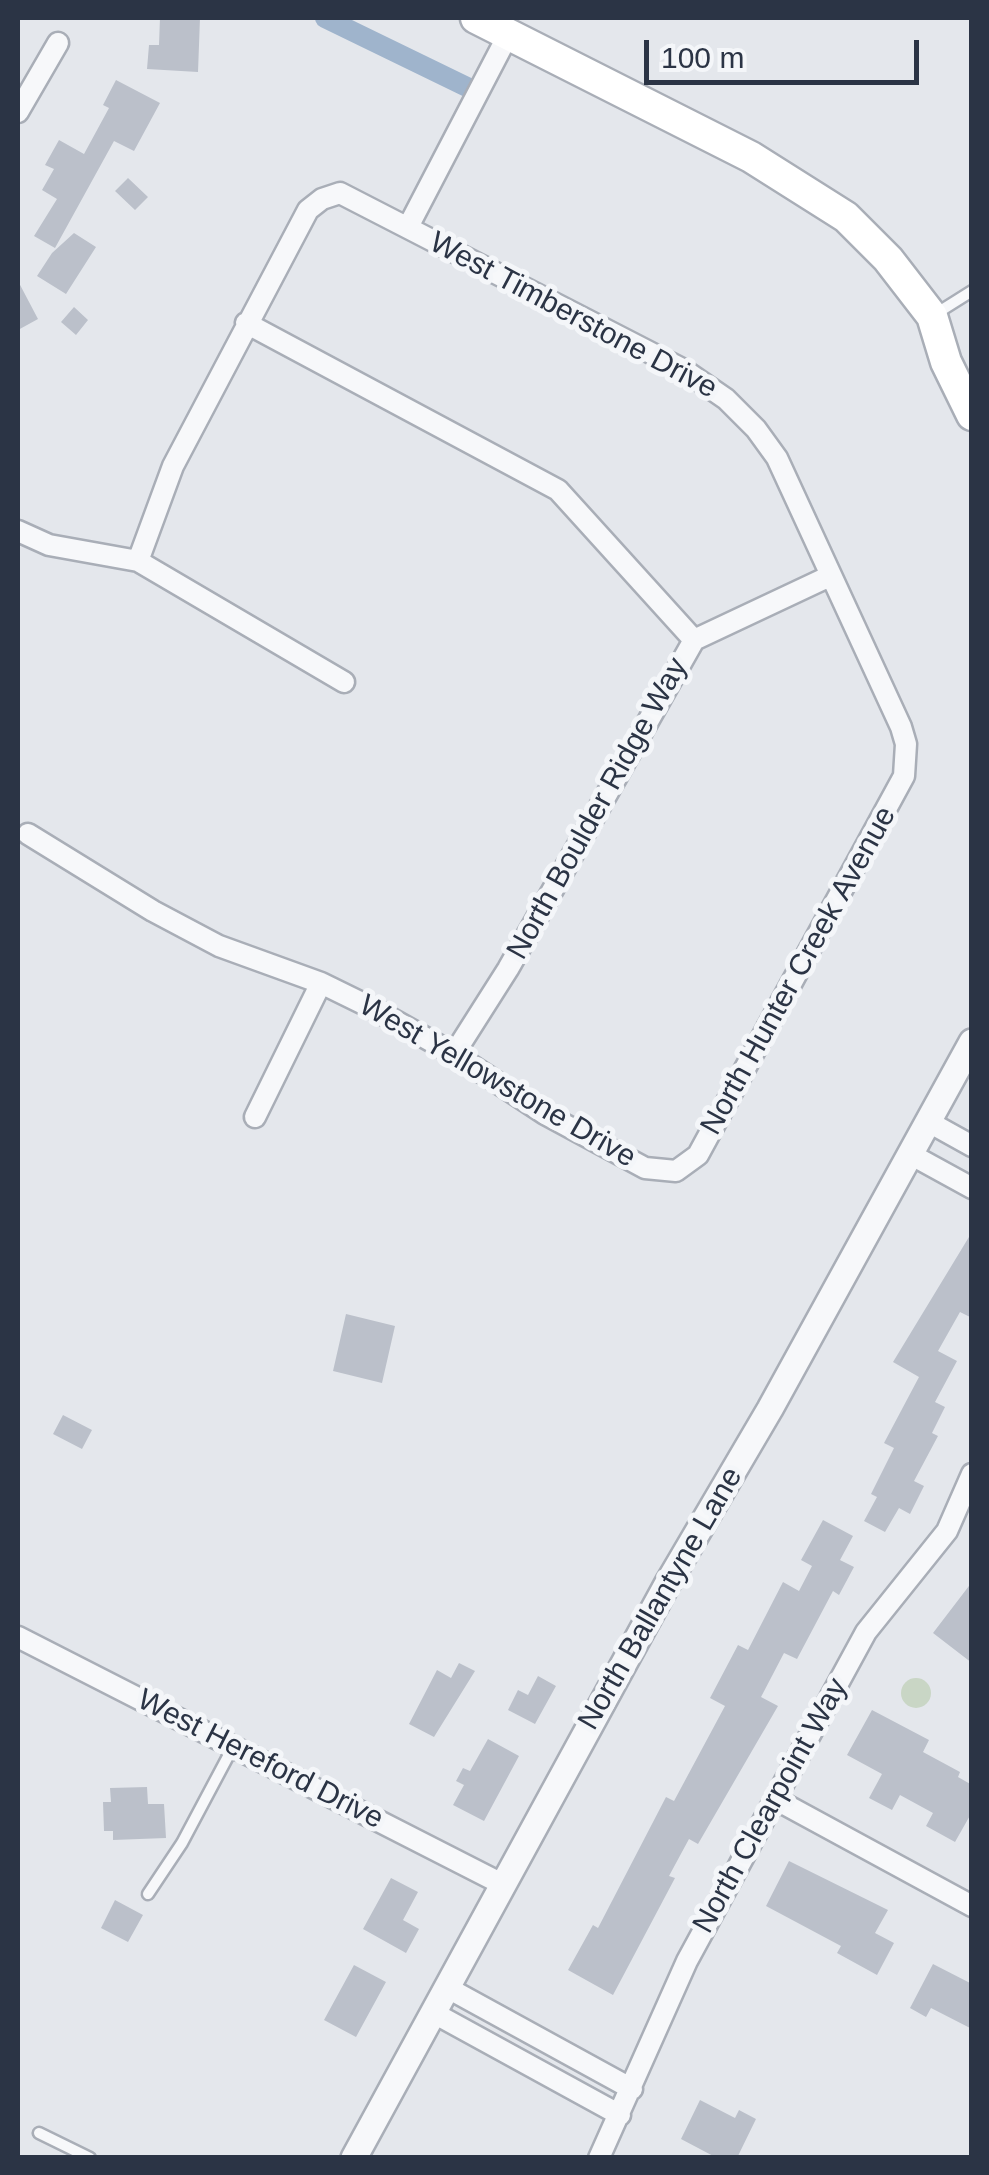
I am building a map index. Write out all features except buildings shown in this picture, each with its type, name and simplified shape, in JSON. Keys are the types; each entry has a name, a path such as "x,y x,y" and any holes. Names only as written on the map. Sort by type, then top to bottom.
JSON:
{"main road":[{"path":"476,18 750,157 846,218 888,259 932,316 946,362 972,415"}],"street":[{"path":"408,227 508,34"},
{"path":"18,112 58,43"},
{"name":"West Timberstone Drive","path":"246,323 308,210 322,198 340,193 684,370 726,399 777,458 901,727 906,760"},
{"path":"138,561 173,466 246,323 558,490 606,538 694,640"},
{"path":"18,530 49,544 138,561 344,682"},
{"name":"North Boulder Ridge Way","path":"454,1054 508,969 694,640 830,576"},
{"name":"North Hunter Creek Avenue","path":"676,1171 698,1155 898,789 906,760"},
{"name":"West Yellowstone Drive","path":"28,834 153,912 219,946 321,984 454,1054 545,1114 645,1168 676,1171"},
{"path":"255,1116 321,984"},
{"name":"North Ballantyne Lane","path":"354,2158 502,1884 972,1042"},
{"path":"927,1121 972,1146"},
{"path":"910,1154 972,1188"},
{"name":"North Clearpoint Way","path":"599,2158 687,1960 774,1799 866,1632 946,1531 972,1474"},
{"name":"West Hereford Drive","path":"18,1636 502,1884"},
{"path":"774,1799 972,1906"},
{"path":"446,1987 632,2089"},
{"path":"432,2012 620,2115"}],"lane":[{"path":"932,316 972,291"},
{"path":"148,1894 182,1843 233,1746"},
{"path":"39,2134 90,2158"}],"green space":[{"path":"916,1678 927,1682 931,1693 927,1704 916,1708 905,1704 901,1693 905,1682"}],"waterway":[{"path":"325,18 469,88"}]}
